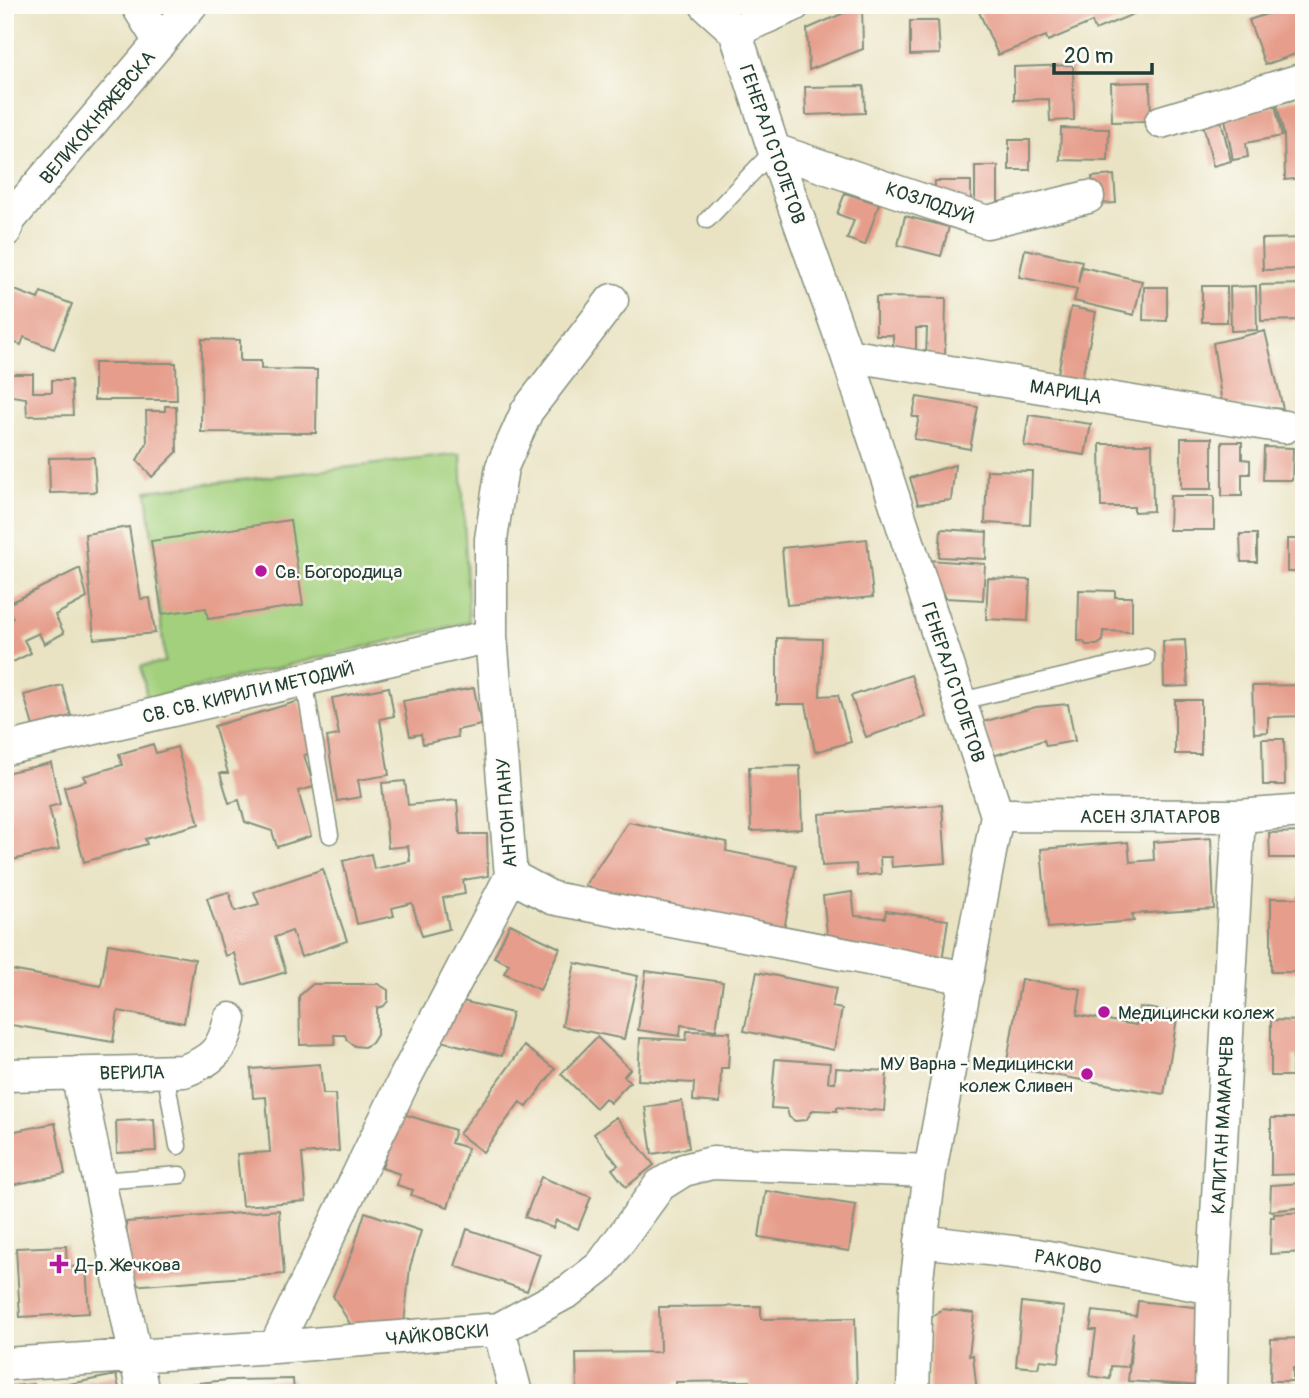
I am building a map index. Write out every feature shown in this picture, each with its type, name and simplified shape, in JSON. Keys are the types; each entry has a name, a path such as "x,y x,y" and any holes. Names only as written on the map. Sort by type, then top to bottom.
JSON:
{"street":[{"path":"137,5 160,42"},
{"name":"ВЕЛИКОКНЯЖЕВСКА","path":"7,222 191,5"},
{"name":"ГЕНЕРАЛ СТОЛЕТОВ","path":"706,5 735,31 847,355 997,815 930,1171 916,1286 913,1393"},
{"path":"735,31 794,5"},
{"path":"1161,122 1304,79"},
{"name":"КОЗЛОДУЙ","path":"774,150 987,222 1088,197"},
{"name":"АНТОН ПАНУ","path":"275,1347 405,1078 511,876 491,636 491,539 502,467 527,411 612,300"},
{"name":"МАРИЦА","path":"847,355 1285,427"},
{"name":"СВ. СВ. КИРИЛ И МЕТОДИЙ","path":"5,749 491,636"},
{"name":"АСЕН ЗЛАТАРОВ","path":"997,815 1239,816 1304,811"},
{"name":"КАПИТАН МАМАРЧЕВ","path":"1211,1393 1213,1288 1239,816"},
{"path":"511,876 552,898 967,978"},
{"name":"ВЕРИЛА","path":"5,1075 184,1071 201,1065 216,1054 226,1038 230,1019"},
{"path":"76,1073 143,1393"},
{"name":"ЧАЙКОВСКИ","path":"5,1364 275,1347 499,1329 569,1291 601,1266 660,1185 684,1170 712,1163 930,1171"},
{"name":"РАКОВО","path":"921,1241 1037,1255 1213,1288"},
{"path":"499,1329 516,1393"}],"lane":[{"path":"707,220 774,150"},
{"path":"961,701 1146,657"},
{"path":"304,679 330,835"},
{"path":"165,1071 178,1146"},
{"path":"98,1181 180,1175"}],"green space":[{"path":"461,454 469,622 147,699 141,666 165,662 147,491"}],"building":[{"path":"862,5 863,49 809,70 807,29"},
{"path":"976,5 1139,5 1141,11 1095,30 1092,22 1048,41 1046,36 998,55"},
{"path":"1294,5 1304,33 1304,51 1265,65 1249,20"},
{"path":"910,21 938,21 940,54 910,55"},
{"path":"1073,65 1074,120 1050,121 1049,99 1014,100 1014,67"},
{"path":"1150,82 1151,121 1112,122 1111,83"},
{"path":"864,86 865,113 806,115 805,87"},
{"path":"1304,97 1304,178 1285,180 1284,135 1277,104"},
{"path":"1275,105 1282,136 1246,143 1248,157 1233,160 1225,119"},
{"path":"1221,120 1231,161 1213,166 1203,124"},
{"path":"1061,128 1109,129 1108,161 1060,160"},
{"path":"1009,140 1030,140 1030,170 1009,170"},
{"path":"975,166 998,166 998,205 975,205"},
{"path":"1114,175 1116,203 1094,204 1092,177"},
{"path":"935,181 971,181 971,205 934,204"},
{"path":"845,193 879,204 865,245 847,239 854,220 837,214"},
{"path":"905,216 949,227 941,256 898,245"},
{"path":"1304,238 1304,269 1263,270 1262,239"},
{"path":"1025,249 1082,261 1078,283 1082,267 1142,281 1134,315 1074,301 1077,289 1019,277"},
{"path":"1304,284 1304,320 1261,321 1260,285"},
{"path":"1202,286 1227,286 1227,322 1202,322"},
{"path":"1256,286 1257,330 1231,331 1230,287"},
{"path":"1144,287 1167,287 1167,321 1143,320"},
{"path":"12,289 38,299 41,292 72,304 54,349 24,337 21,345 5,339 5,305"},
{"path":"876,297 946,298 945,357 926,357 927,328 916,328 916,355 893,355 893,335 876,335"},
{"path":"1071,307 1096,312 1081,383 1057,378"},
{"path":"1265,331 1283,409 1222,404 1213,343"},
{"path":"202,339 240,340 240,361 261,361 261,369 317,370 316,433 201,432"},
{"path":"94,363 176,363 177,400 94,400"},
{"path":"5,374 33,374 33,392 52,392 52,380 71,380 73,415 27,416 26,398 5,395"},
{"path":"917,397 978,407 970,449 914,439 919,417 912,417"},
{"path":"165,406 176,406 177,452 152,477 137,460 147,443 146,411 165,411"},
{"path":"1029,415 1091,424 1085,455 1024,446"},
{"path":"1181,438 1212,438 1212,489 1181,489"},
{"path":"1222,442 1242,442 1242,459 1250,460 1250,474 1242,474 1242,496 1222,496"},
{"path":"1100,444 1152,444 1153,511 1134,512 1134,507 1101,507"},
{"path":"1264,447 1293,448 1292,480 1263,480"},
{"path":"94,457 96,492 50,493 49,458"},
{"path":"955,465 951,500 918,504 910,478"},
{"path":"987,470 1032,471 1030,525 985,523"},
{"path":"1170,496 1214,496 1214,530 1169,530"},
{"path":"290,520 303,605 208,619 206,608 162,614 151,541"},
{"path":"129,527 141,599 150,598 155,633 94,639 85,534"},
{"path":"941,529 987,532 986,559 939,557"},
{"path":"1240,534 1257,534 1257,562 1241,562"},
{"path":"867,539 873,597 787,605 782,548"},
{"path":"1287,539 1304,539 1303,572 1287,572"},
{"path":"928,560 985,564 983,600 945,598"},
{"path":"80,568 87,598 55,615 64,633 44,644 39,633 24,640 31,653 5,666 5,622 13,618 6,605"},
{"path":"988,578 1030,580 1028,621 986,619"},
{"path":"1079,590 1115,591 1115,597 1132,597 1132,632 1103,631 1103,641 1097,645 1086,645 1083,641 1078,641"},
{"path":"777,638 822,639 820,696 838,695 851,742 815,752 806,704 777,704"},
{"path":"1185,640 1188,686 1164,687 1163,641"},
{"path":"911,675 926,717 866,737 851,696"},
{"path":"62,685 71,716 33,726 24,695"},
{"path":"1304,685 1304,716 1268,717 1268,732 1254,733 1252,686"},
{"path":"389,687 394,716 380,719 389,775 358,780 361,797 337,801 327,737 339,735 332,698"},
{"path":"474,688 481,725 457,730 458,737 423,744 421,734 410,736 403,701"},
{"path":"1175,700 1201,700 1201,754 1175,754"},
{"path":"299,701 314,753 304,755 314,787 298,791 311,836 277,847 272,831 245,822 239,800 229,803 220,773 228,773 214,726"},
{"path":"1068,704 1075,741 1046,746 1044,740 993,756 983,722 1036,707"},
{"path":"1262,739 1284,739 1285,785 1263,785"},
{"path":"153,744 156,753 177,747 199,824 145,839 147,844 84,862 64,787 86,781 83,776 122,765 119,754"},
{"path":"51,763 60,804 49,807 59,849 12,860 5,832 5,773"},
{"path":"800,766 802,829 751,831 749,767"},
{"path":"405,781 408,805 457,800 460,834 487,834 488,876 463,880 465,894 443,898 449,929 422,936 412,903 392,908 394,916 357,924 343,861 371,854 374,869 410,861 408,846 388,848 382,783"},
{"path":"942,805 946,863 892,867 891,857 880,857 881,874 857,876 856,864 822,866 819,814"},
{"path":"628,822 727,842 726,851 796,865 783,935 606,899 585,885"},
{"path":"1304,832 1304,858 1270,858 1269,833"},
{"path":"1211,838 1214,909 1132,914 1134,921 1048,928 1041,849 1128,842 1130,862 1154,860 1153,842"},
{"path":"323,869 347,941 301,957 292,931 275,937 286,972 243,985 234,953 225,956 207,898 229,892 235,911 259,904 254,892"},
{"path":"852,892 855,916 885,918 886,911 948,920 942,961 828,942 823,896"},
{"path":"1299,894 1304,894 1304,972 1271,972 1271,898 1299,898"},
{"path":"510,924 560,948 540,990 504,973 509,964 494,957"},
{"path":"108,944 195,959 184,1023 118,1011 113,1042 5,1024 5,969 101,986"},
{"path":"575,963 638,976 624,1039 562,1026"},
{"path":"646,971 723,982 716,1030 681,1025 680,1036 638,1030"},
{"path":"757,972 836,988 832,1007 842,1009 834,1050 744,1031"},
{"path":"1021,979 1081,989 1077,1015 1136,1025 1139,1007 1178,1013 1164,1094 1006,1067"},
{"path":"313,984 378,984 388,990 388,1001 377,1008 377,1035 372,1043 364,1047 355,1046 345,1035 334,1035 335,1044 300,1045 299,996"},
{"path":"458,1000 512,1013 502,1056 437,1040"},
{"path":"1271,1020 1304,1021 1301,1057 1293,1056 1292,1076 1271,1076"},
{"path":"687,1031 730,1032 728,1068 721,1068 720,1103 693,1101 694,1083 638,1080 640,1038 686,1040"},
{"path":"597,1037 630,1069 624,1076 630,1082 610,1103 605,1098 596,1108 561,1074"},
{"path":"524,1046 555,1069 527,1107 520,1102 483,1152 459,1134"},
{"path":"775,1059 830,1063 828,1082 835,1082 836,1068 887,1071 884,1111 837,1107 837,1111 813,1110 806,1120 795,1121 789,1117 787,1109 771,1108"},
{"path":"320,1064 323,1094 335,1094 339,1151 302,1154 306,1201 242,1206 237,1154 270,1152 266,1097 253,1098 251,1069"},
{"path":"682,1101 689,1148 652,1154 645,1107"},
{"path":"400,1113 455,1130 451,1143 468,1148 448,1207 411,1195 413,1190 397,1185 400,1174 382,1168"},
{"path":"616,1117 654,1165 626,1187 612,1169 618,1165 594,1134"},
{"path":"1271,1118 1299,1118 1299,1138 1304,1137 1304,1174 1271,1175"},
{"path":"154,1119 156,1151 117,1153 116,1121"},
{"path":"55,1123 65,1174 12,1185 5,1152 5,1133"},
{"path":"541,1177 591,1197 578,1229 556,1220 553,1228 525,1217"},
{"path":"1303,1183 1304,1207 1270,1211 1271,1185"},
{"path":"766,1191 856,1205 849,1251 759,1237"},
{"path":"279,1210 284,1274 131,1286 126,1222"},
{"path":"365,1212 421,1231 410,1267 404,1324 352,1327 333,1296 352,1253"},
{"path":"1304,1212 1304,1252 1270,1254 1271,1217 1274,1217 1274,1214"},
{"path":"467,1229 540,1254 527,1291 455,1266"},
{"path":"66,1246 67,1267 86,1266 89,1313 20,1317 16,1248"},
{"path":"1138,1301 1212,1309 1218,1387 1128,1381 1133,1332 1128,1367 1111,1366 1110,1379 1090,1376 1096,1330 1090,1330 1093,1311 1136,1316"},
{"path":"1022,1302 1064,1307 1059,1362 1040,1360 1038,1368 1016,1366"},
{"path":"761,1306 761,1319 855,1318 857,1393 750,1393 750,1381 676,1382 676,1393 577,1393 576,1353 660,1352 659,1307"},
{"path":"942,1309 974,1313 969,1356 973,1355 977,1393 929,1393 931,1318"},
{"path":"1304,1338 1304,1368 1293,1368 1293,1381 1270,1381 1271,1339"},
{"path":"116,1375 120,1393 61,1393 59,1386"},
{"path":"293,1379 294,1393 160,1393 159,1387 228,1380"},
{"path":"34,1384 35,1393 5,1393 5,1387"}],"place":[{"name":"Св. Богородица","path":"261,571"},
{"name":"Медицински колеж","path":"1104,1012"},
{"name":"МУ Варна - Медицински колеж Сливен","path":"1087,1074"},
{"name":"Д-р. Жечкова","path":"59,1264"}]}
